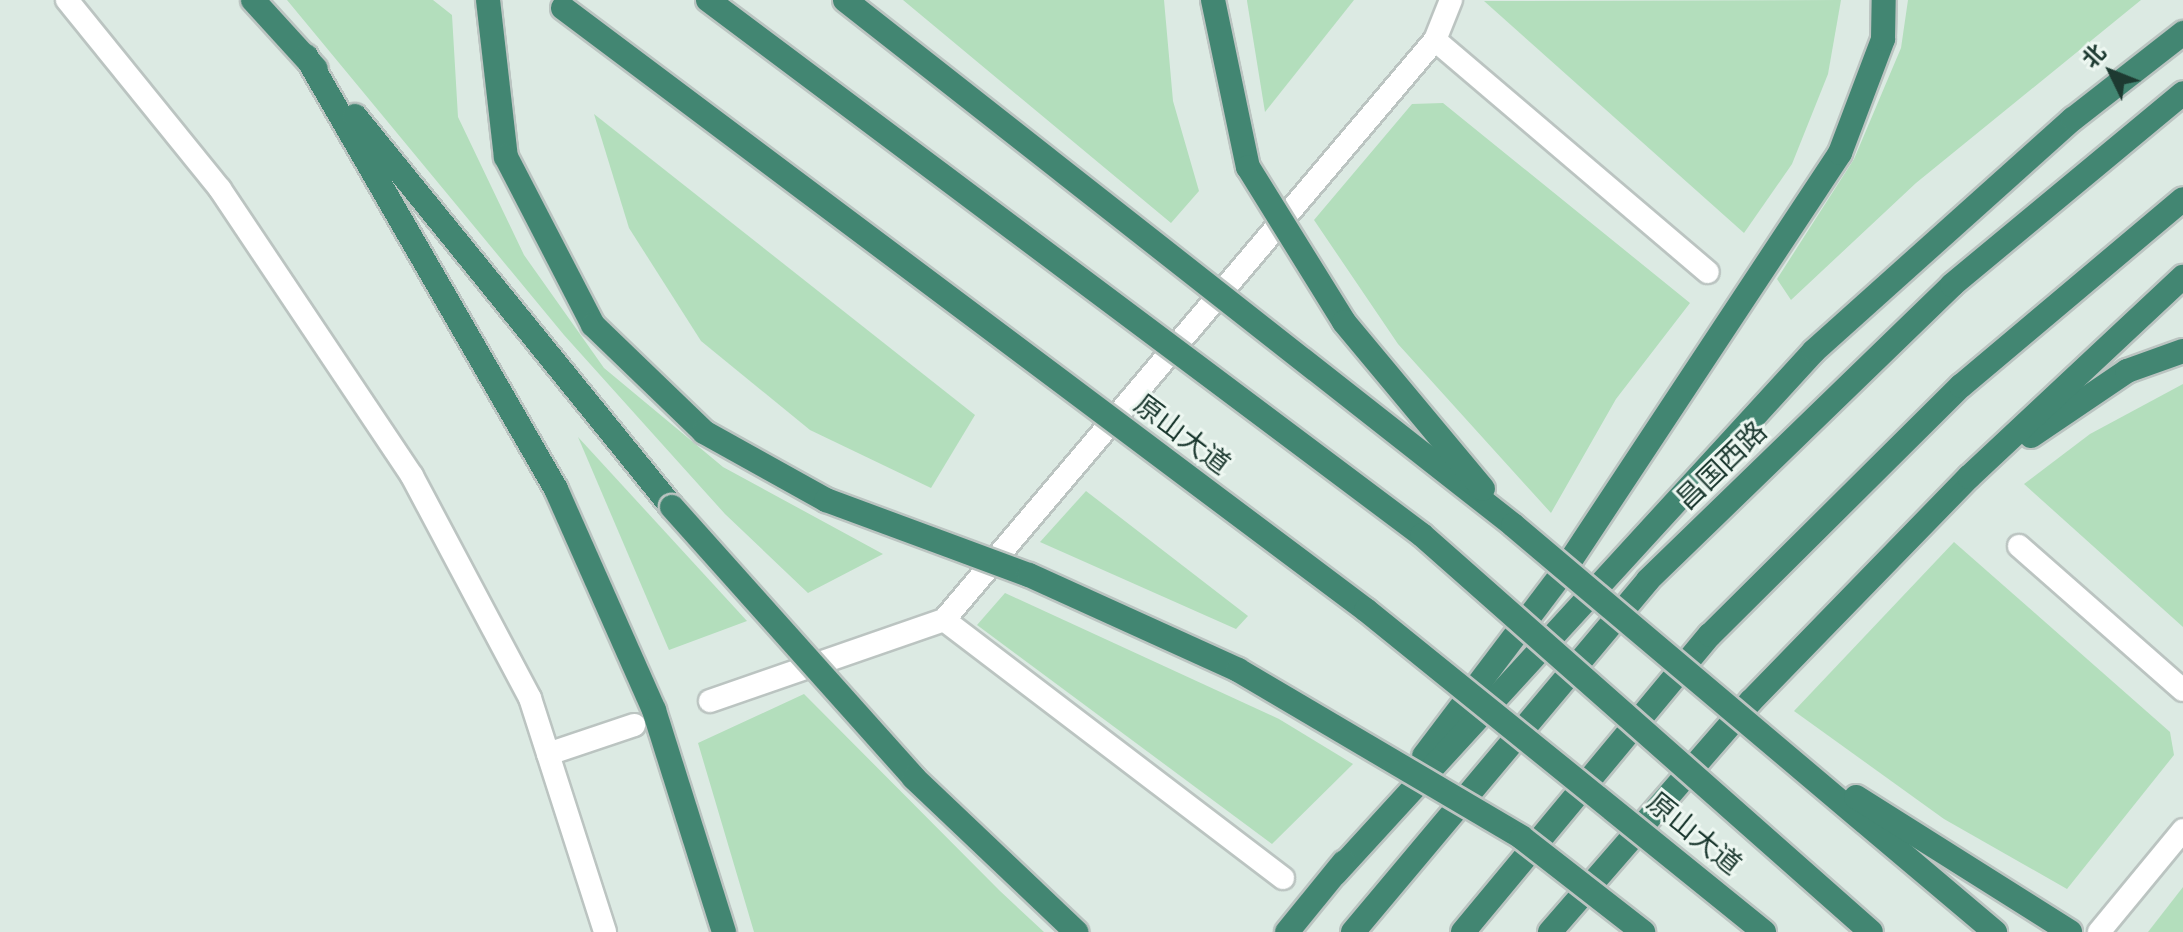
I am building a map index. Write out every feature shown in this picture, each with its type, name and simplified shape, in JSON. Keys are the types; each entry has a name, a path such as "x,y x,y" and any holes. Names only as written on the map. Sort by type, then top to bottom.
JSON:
{"highway":[{"path":"253,0 306,56 672,507 914,778 1076,932"},
{"path":"488,0 506,157 593,325 704,432 826,500 1029,575 1238,670 1374,744 1521,837 1643,932"},
{"name":"原山大道","path":"708,0 1422,535 1871,932"},
{"path":"845,0 1513,525 1995,932"},
{"path":"1213,0 1248,167 1344,322 1513,525"},
{"path":"1287,932 1335,874 1561,575 1840,153 1883,39 1884,0"},
{"name":"原山大道","path":"558,4 1366,610 1764,932"},
{"path":"1335,874 1814,351 2073,119 2183,33"},
{"path":"306,56 556,489 654,710 724,932"},
{"name":"昌国西路","path":"1353,932 1648,580 1952,285 2183,93"},
{"path":"1463,932 1710,635 1961,386 2183,199"},
{"path":"1550,932 1751,701 1969,477 2183,277"},
{"path":"1969,477 2127,371 2183,351"},
{"path":"1738,715 1946,859 2070,932"}],"lane":[{"path":"67,0 220,189 412,476 530,698 605,932"},
{"path":"710,701 944,620 1435,40 1451,0"},
{"path":"1435,40 1708,272"},
{"path":"2019,546 2183,690"},
{"path":"944,620 1283,878"},
{"path":"548,754 634,725"},
{"path":"2099,932 2183,830"}],"green space":[{"path":"287,0 433,0 452,15 458,117 524,255 604,368 723,467 883,554 808,593 725,514 564,335"},
{"path":"903,0 1164,0 1173,101 1199,191 1171,223"},
{"path":"1354,0 1265,112 1247,1"},
{"path":"1841,0 1828,74 1792,164 1744,233 1484,1"},
{"path":"1908,0 2141,0 1916,183 1791,300 1777,279 1854,159 1901,48"},
{"path":"1443,103 1690,303 1616,399 1551,513 1398,344 1314,220 1412,104"},
{"path":"594,114 975,415 931,488 810,430 701,341 629,228"},
{"path":"2183,384 2183,627 2024,484 2090,434"},
{"path":"578,437 747,621 669,650"},
{"path":"1086,491 1248,616 1236,629 1040,542"},
{"path":"1954,542 2170,732 2174,755 2067,889 1944,819 1794,711"},
{"path":"1005,593 1279,719 1353,764 1272,844 977,625"},
{"path":"804,694 1044,932 754,932 698,743"},
{"path":"2183,887 2183,932 2148,932"}]}
